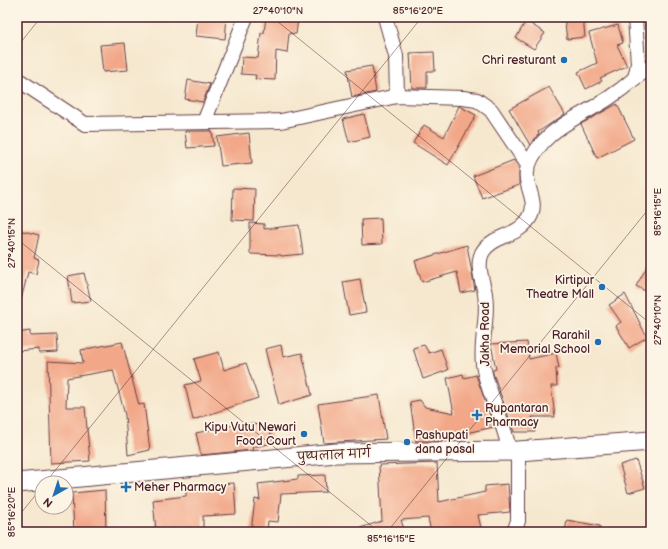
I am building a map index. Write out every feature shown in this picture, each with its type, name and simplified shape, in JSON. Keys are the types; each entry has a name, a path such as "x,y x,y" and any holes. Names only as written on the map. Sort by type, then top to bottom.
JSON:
{"street":[{"path":"204,122 246,17"},
{"path":"385,17 396,56 396,96"},
{"path":"635,17 638,64 635,78"},
{"path":"528,166 530,159 544,140 562,125 609,98 651,67"},
{"path":"17,79 85,124 281,121 396,96 463,98 477,100 491,110 528,166"},
{"name":"Jakha Road","path":"514,532 518,521 514,451 491,398 483,365 483,333 486,312 485,294 480,272 481,254 487,246 521,229 531,214 533,202 526,171 528,166"},
{"name":"पुष्पलाल मार्ग","path":"17,483 336,453 514,451 651,441"}],"building":[{"path":"198,17 227,17 225,39 196,36"},
{"path":"266,17 298,19 296,34 289,33 287,53 276,51 275,80 255,79 256,75 241,74 242,57 258,58 261,33 264,33"},
{"path":"564,17 583,17 585,37 567,39"},
{"path":"526,21 545,33 534,49 516,38"},
{"path":"618,25 623,43 617,45 627,66 600,78 602,81 586,89 578,72 597,63 589,33"},
{"path":"125,43 128,70 103,72 100,45"},
{"path":"434,52 435,71 427,71 427,88 412,88 410,53"},
{"path":"372,66 376,92 352,97 347,70"},
{"path":"188,80 210,84 203,102 185,99"},
{"path":"549,87 565,114 538,132 539,134 530,145 509,109"},
{"path":"617,104 634,139 597,158 581,124"},
{"path":"459,106 476,115 448,165 413,143 424,125 444,137"},
{"path":"364,114 370,137 349,142 343,119"},
{"path":"185,131 212,131 214,146 187,148"},
{"path":"249,133 252,163 221,166 217,137"},
{"path":"514,160 519,169 519,185 482,198 473,176"},
{"path":"233,188 255,189 254,221 232,220"},
{"path":"381,218 382,244 362,245 361,219"},
{"path":"250,223 264,224 264,229 299,225 303,254 281,256 250,254"},
{"path":"19,230 39,235 34,258 39,260 36,274 28,272 21,300 17,299 17,238"},
{"path":"467,245 475,290 461,293 457,272 422,282 415,261"},
{"path":"651,260 651,294 636,286"},
{"path":"84,273 91,301 72,303 68,276"},
{"path":"360,279 366,312 349,315 343,282"},
{"path":"625,294 647,337 629,348 616,326 621,322 609,305"},
{"path":"30,331 30,336 57,335 58,352 39,353 39,349 17,351 17,333"},
{"path":"122,342 139,405 144,404 150,450 128,455 125,415 113,370 67,378 66,407 85,407 90,461 51,463 48,361 83,363 81,350"},
{"path":"527,342 529,359 556,353 559,368 556,368 557,386 551,386 555,417 532,417 535,432 514,432 493,373 493,370 496,369 491,344"},
{"path":"281,345 283,357 302,353 312,395 279,405 265,349"},
{"path":"424,345 429,353 441,349 448,370 423,379 413,348"},
{"path":"219,352 224,370 246,363 258,398 193,420 185,385 201,381 194,359"},
{"path":"463,374 464,378 476,375 494,427 442,438 442,441 416,441 410,402 420,400 425,407 454,413 447,378"},
{"path":"379,395 386,439 324,443 318,404"},
{"path":"244,423 268,426 274,443 252,447 253,450 201,455 196,433"},
{"path":"636,460 645,488 628,493 620,465"},
{"path":"437,463 439,502 485,492 485,486 508,484 510,512 478,515 482,532 431,532 428,518 401,520 405,532 357,532 357,529 382,521 379,465"},
{"path":"325,475 326,492 281,494 278,522 268,521 267,532 251,532 255,499 260,500 258,484 298,479 298,476"},
{"path":"234,483 236,514 203,516 203,532 190,532 190,528 156,531 153,500 186,496 186,486"},
{"path":"105,490 106,532 74,532 74,493"},
{"path":"567,520 600,526 599,532 565,532"}],"place":[{"name":"Chri resturant","path":"564,60"},
{"name":"Kirtipur Theatre Mall","path":"602,287"},
{"name":"Rarahil Memorial School","path":"598,342"},
{"name":"Rupantaran Pharmacy","path":"477,415"},
{"name":"Kipu Vutu Newari Food Court","path":"304,434"},
{"name":"Pashupati dana pasal","path":"407,442"},
{"name":"Meher Pharmacy","path":"126,487"}]}
